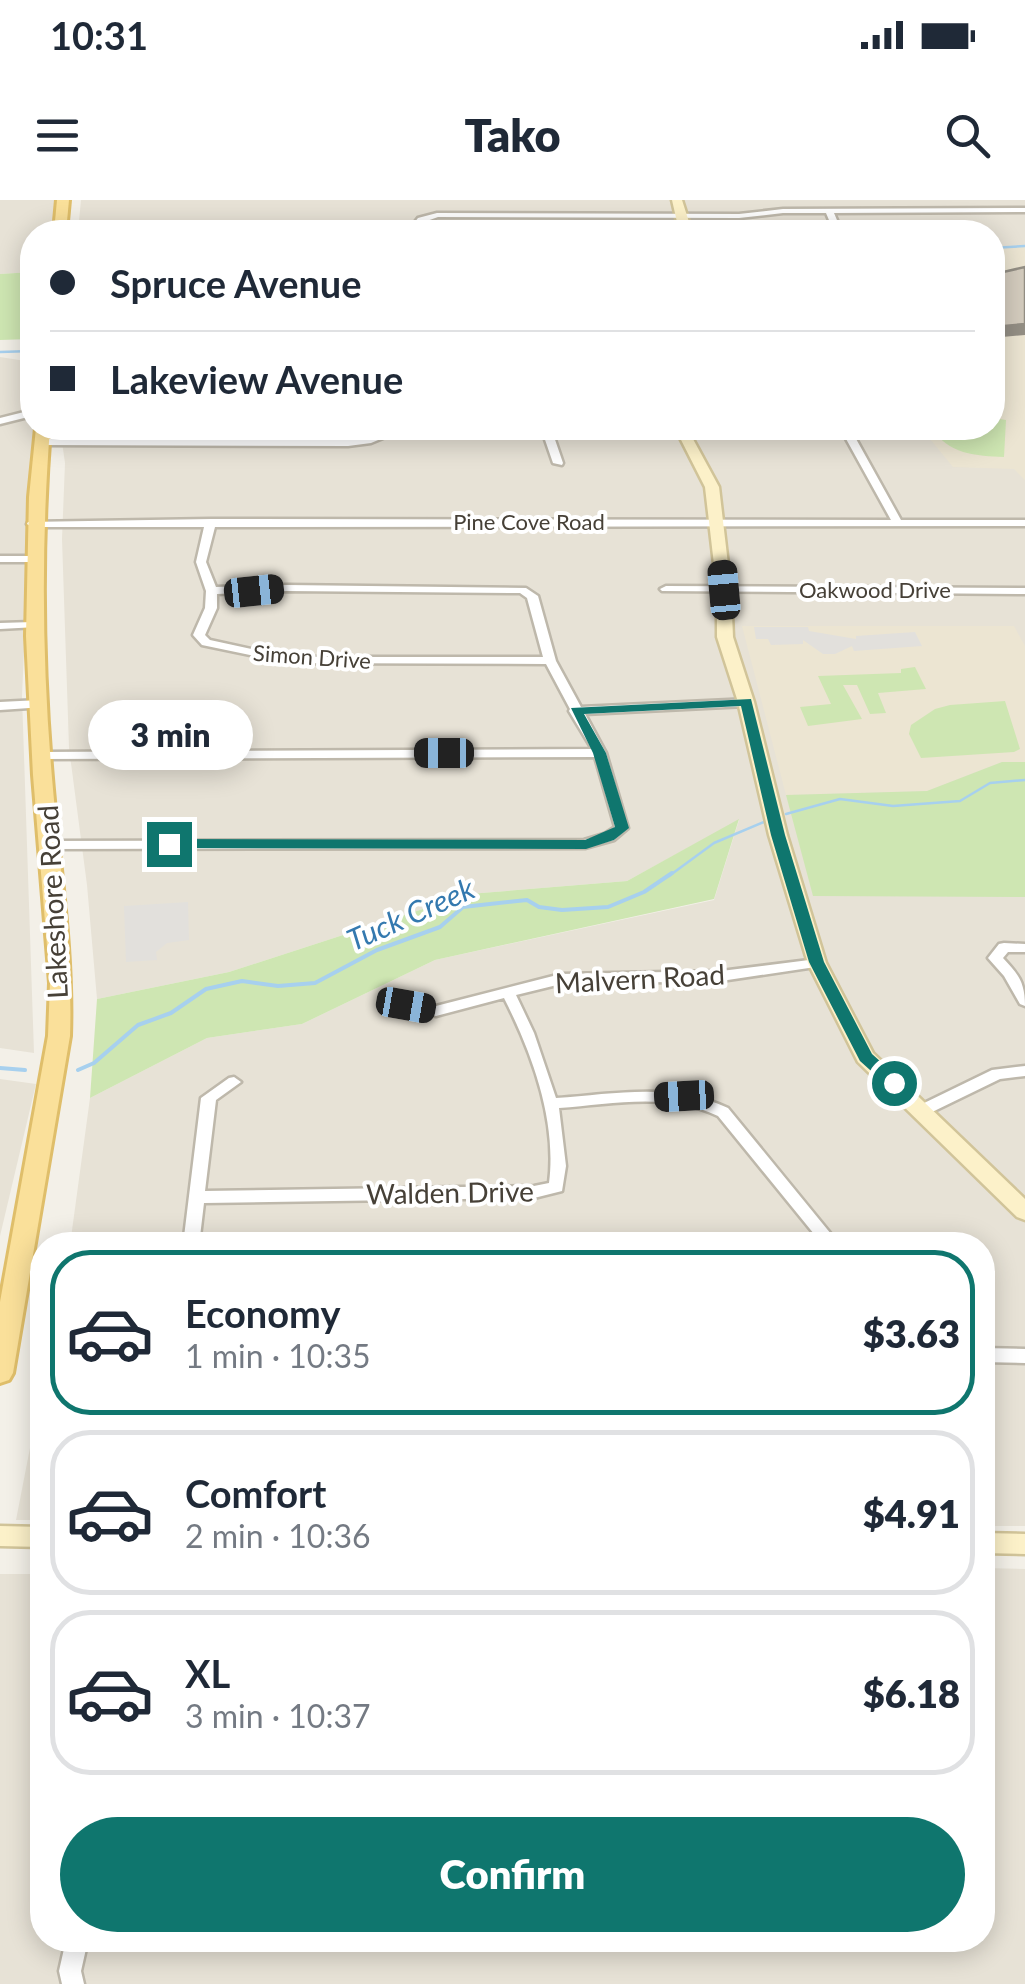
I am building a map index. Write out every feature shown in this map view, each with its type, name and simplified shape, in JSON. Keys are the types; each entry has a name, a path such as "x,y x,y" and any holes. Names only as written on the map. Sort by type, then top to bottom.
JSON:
{"main road":[{"name":"Lakeshore Road","path":"0,1373 59,1036 60,984 33,625 32,524 41,440"}],"street":[{"path":"518,200 519,216"},
{"path":"677,200 681,220"},
{"path":"421,220 437,216 1025,210"},
{"path":"830,211 833,220"},
{"path":"194,440 372,440"},
{"path":"550,440 558,464"},
{"path":"689,440 707,473 718,522 725,637 817,962 865,1057 1025,1212"},
{"path":"852,440 896,522"},
{"name":"Simon Drive","path":"210,522 201,562 212,592 211,608 199,635 206,644 288,660 550,661"},
{"name":"Pine Cove Road","path":"32,524 1025,522"},
{"path":"0,559 32,558"},
{"path":"50,845 586,844 609,838 622,828 600,753 550,661 532,596 522,590 287,588 212,592"},
{"name":"Oakwood Drive","path":"666,588 1025,590"},
{"path":"0,626 33,625"},
{"path":"576,711 746,702"},
{"path":"0,706 40,704"},
{"path":"43,756 600,753"},
{"path":"1025,948 1004,946 995,958 1010,974 1025,1001"},
{"name":"Malvern Road","path":"406,1005 436,1010 561,979 721,976 817,962"},
{"name":"Walden Drive","path":"196,1196 550,1190 558,1184 550,1104 526,1024 507,990"},
{"path":"924,1110 997,1074 1025,1071"},
{"path":"192,1232 210,1098 234,1082"},
{"path":"550,1104 684,1096 708,1102 723,1112 821,1232"},
{"path":"995,1355 1025,1356"},
{"path":"0,1536 30,1537"},
{"path":"995,1543 1025,1544"},
{"path":"72,1984 70,1971 75,1952"}],"shaded area":[{"path":"0,200 55,200 54,220 20,220 20,273 0,274"},
{"path":"81,200 1025,200 1025,1526 995,1526 995,1232 72,1232 90,1098 207,1038 302,1024 435,960 714,900 739,820 627,881 469,894 229,972 97,999 69,748 62,440 1005,440 1005,220 79,220"},
{"path":"1025,245 1025,480 1014,469 953,467 931,440 1005,440 1005,247"},
{"path":"0,357 20,360 20,440 33,440 22,696 34,1053 0,1048"},
{"path":"742,626 1014,626 1025,646 1025,762 1002,762 927,791 786,795"},
{"path":"754,627 808,627 809,631 856,639 915,632 922,646 854,651 852,646 835,654 823,654 803,640 803,644 771,645 768,639 756,639"},
{"path":"188,902 189,940 167,943 156,952 157,960 126,962 124,906"},
{"path":"0,1079 36,1084 0,1236"},
{"path":"30,1448 30,1520 16,1520"},
{"path":"995,1568 1025,1569 1025,1984 0,1984 0,1574 30,1574 30,1952 995,1952"}],"green space":[{"path":"20,273 20,339 0,340 0,274"},
{"path":"942,440 1005,440 1004,457 973,454"},
{"path":"915,667 926,689 878,693 886,713 870,714 857,685 843,685 862,719 808,726 800,707 831,704 818,676 901,673 901,669"},
{"path":"1005,701 1020,749 1014,752 921,758 909,734 911,725 935,709"},
{"path":"1002,762 1025,762 1025,897 813,896 786,795 927,791"},
{"path":"739,819 714,899 435,960 302,1024 207,1038 90,1098 97,999 229,972 469,894 627,881"}],"building":[{"path":"1025,267 1025,324 1005,326 1005,272"}],"waterway":[{"path":"1005,247 1025,246"},
{"path":"0,352 20,351"},
{"name":"Tuck Creek","path":"786,814 840,799 893,806 960,801 990,783 1025,780"},
{"name":"Tuck Creek","path":"669,876 714,843 764,822"},
{"name":"Tuck Creek","path":"78,1070 94,1063 138,1025 171,1013 206,989 242,981 278,986 315,983 377,950 440,927 463,907 527,900 539,907 562,910 608,907 644,892 672,873"},
{"name":"Tuck Creek","path":"0,1068 25,1070"}],"route":[{"path":"169,844 586,844 609,838 622,828 600,753 576,711 746,702 778,835 817,962 865,1057 894,1083"}]}
